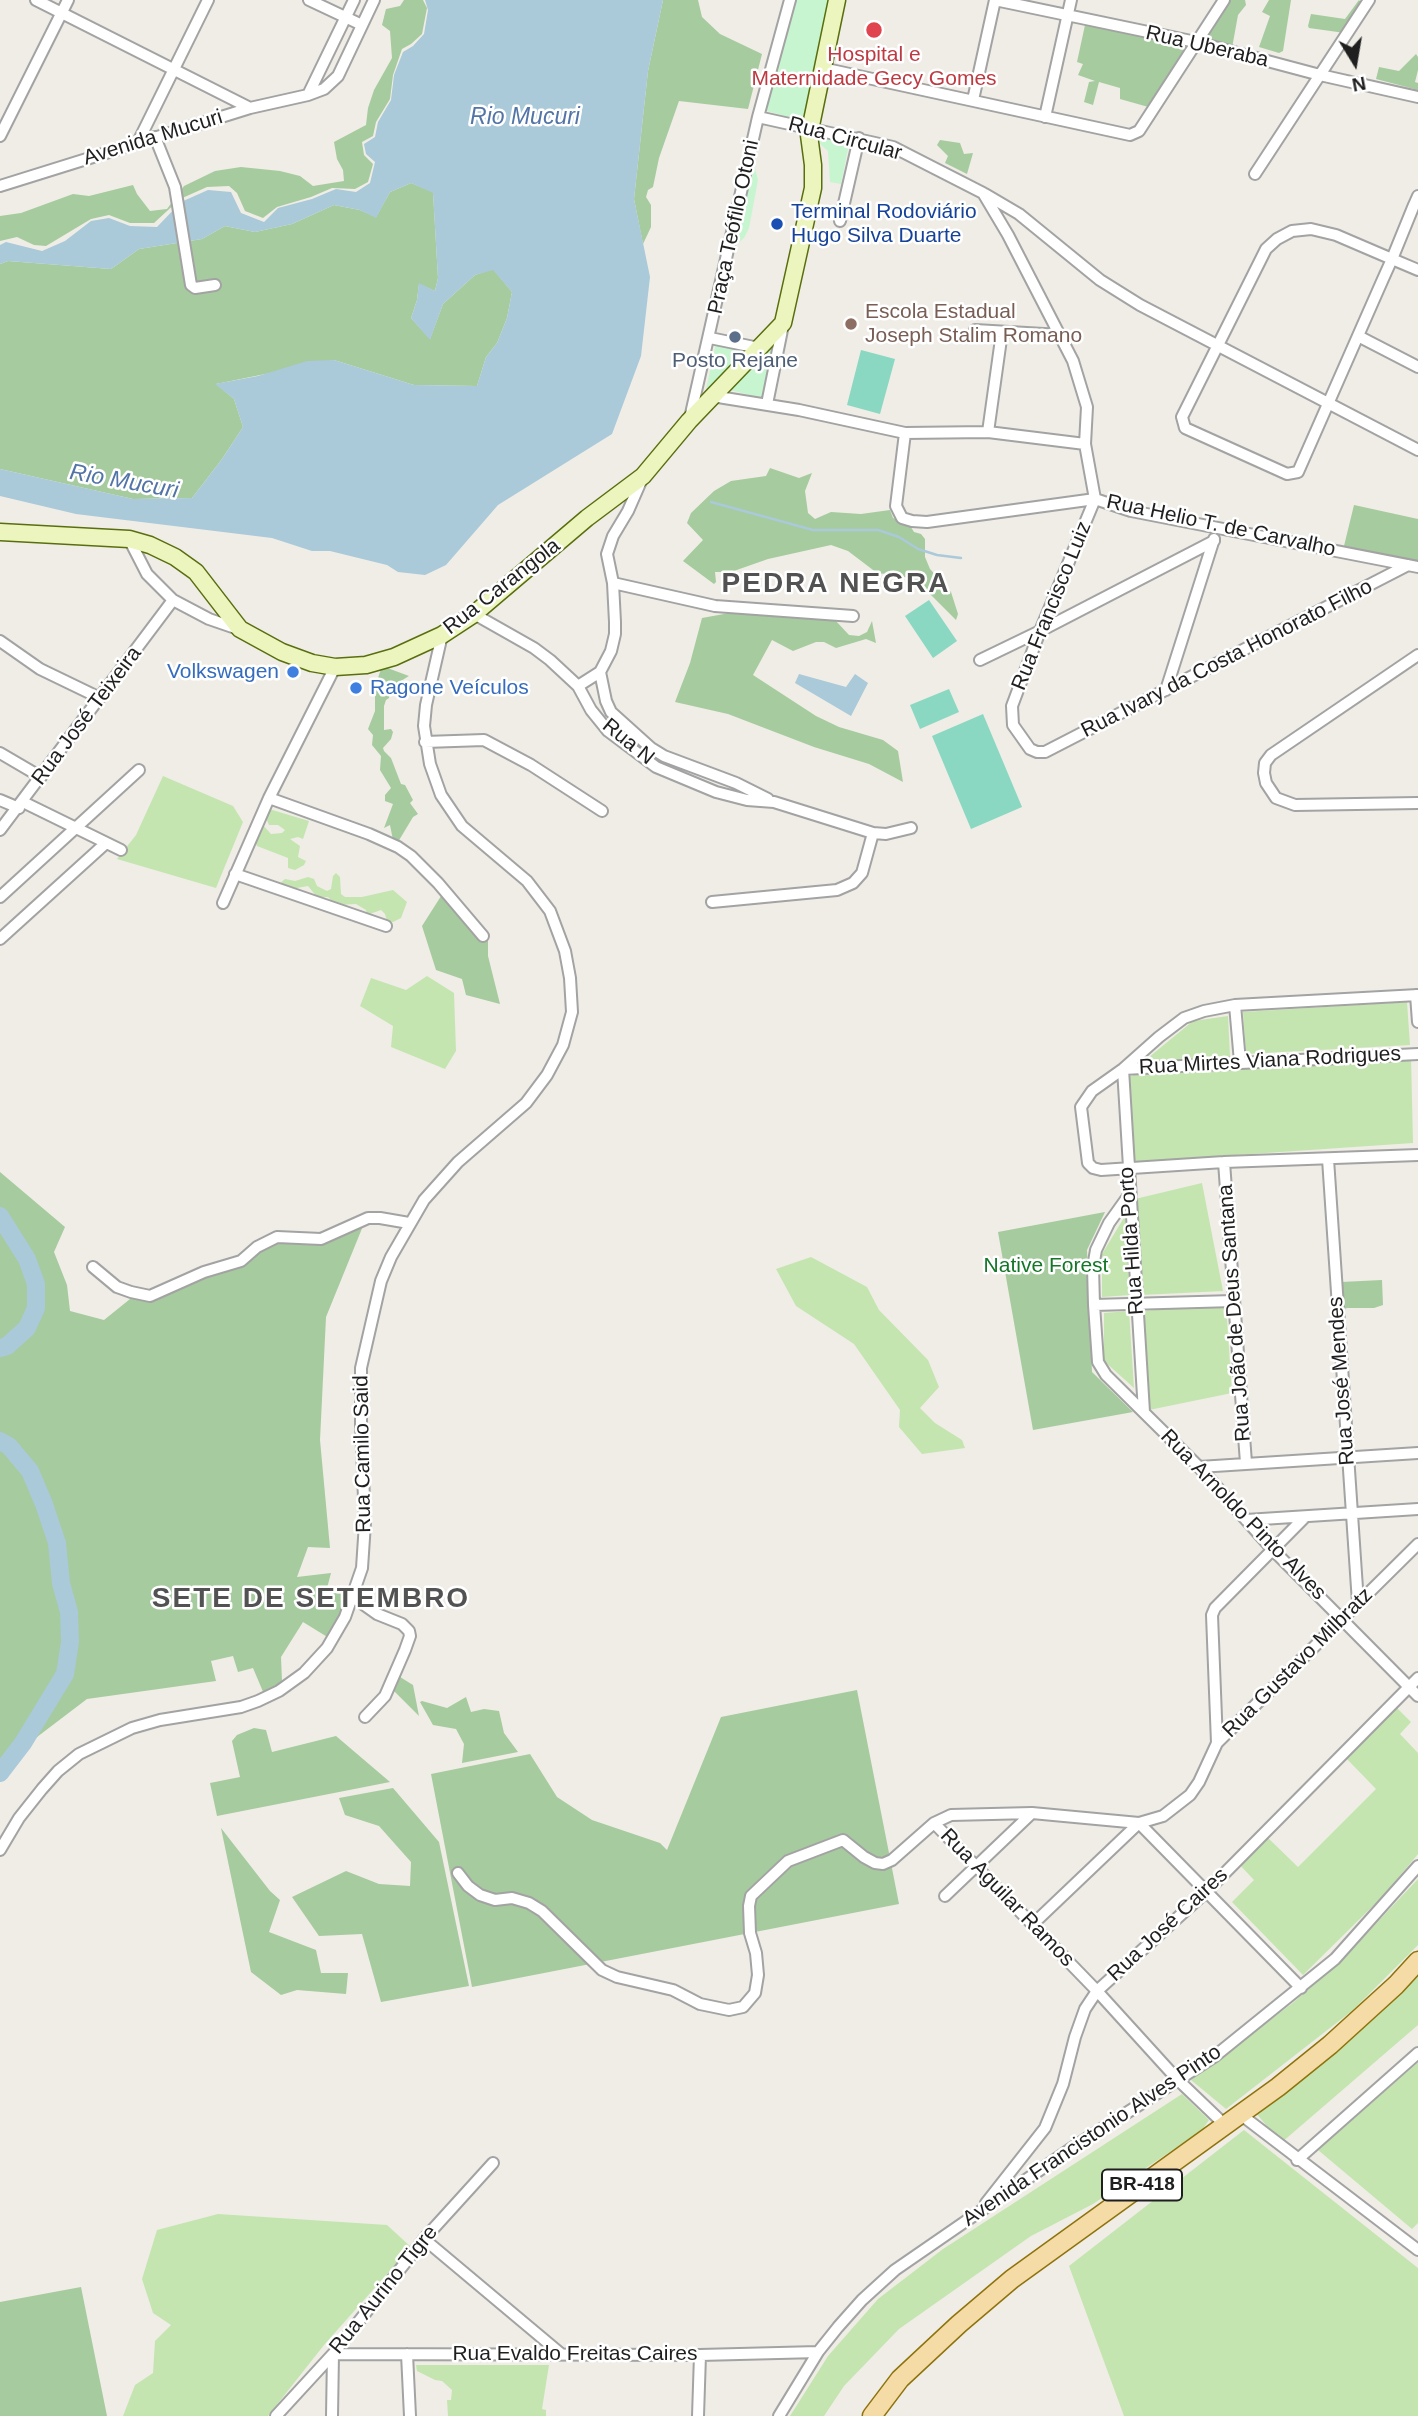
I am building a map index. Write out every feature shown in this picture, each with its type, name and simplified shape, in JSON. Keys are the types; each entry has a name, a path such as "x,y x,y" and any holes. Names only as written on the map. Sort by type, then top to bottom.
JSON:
{"main road":[{"path":"689,421 783,323 813,188 810,128 837,0"},
{"name":"Rua Carangola","path":"240,629 299,659 335,667 366,665 394,657 442,635 474,614 587,519 643,476 689,421"},
{"path":"0,532 129,539 150,545 174,556 196,572 240,629"},
{"name":"BR-418","path":"872,2416 900,2379 958,2324 1003,2287 1330,2045 1418,1961"}],"street":[{"path":"36,0 250,108"},
{"path":"0,136 68,0"},
{"path":"138,142 208,0"},
{"path":"309,0 362,25"},
{"path":"308,95 354,0"},
{"name":"Avenida Mucuri","path":"0,186 250,108 324,89 338,76 374,0"},
{"name":"Praça Teófilo Otoni","path":"689,421 710,338 758,117 790,0"},
{"path":"973,100 995,0"},
{"name":"Rua Uberaba","path":"995,0 1196,42 1320,75 1418,97"},
{"path":"1045,117 1071,0"},
{"path":"822,68 1130,135 1139,131 1224,0"},
{"path":"1255,174 1369,0"},
{"name":"Rua Circular","path":"758,117 893,147 1019,214 1100,280 1140,305 1418,450"},
{"path":"155,138 175,187 187,248 187,271 192,287 215,285"},
{"path":"840,222 859,138"},
{"path":"712,396 767,404 905,433 988,432 1085,444 1087,407 1073,361 1008,234 983,193"},
{"path":"1418,195 1392,259 1300,470 1287,474 1189,430 1182,422 1182,417 1266,249 1277,239 1292,231 1311,229 1336,235 1392,259 1418,270"},
{"path":"767,404 783,323"},
{"path":"975,330 1061,335"},
{"path":"988,432 1002,332"},
{"path":"1358,336 1418,367"},
{"name":"Praça Teófilo Otoni","path":"710,338 759,348"},
{"name":"Rua Helio T. de Carvalho","path":"905,433 896,506 902,518 912,521 927,522 1095,499 1131,510 1413,566"},
{"name":"Rua Francisco Luiz","path":"1045,752 1030,749 1013,725 1013,706 1040,631 1095,499 1085,444"},
{"path":"578,686 600,672 611,651 615,634 613,583 607,554 643,476"},
{"path":"1166,690 1218,528"},
{"path":"129,539 147,573 173,600 209,619 240,629"},
{"path":"980,660 1214,541"},
{"name":"Rua Ivary da Costa Honorato Filho","path":"1045,752 1413,566"},
{"path":"613,583 715,606 853,616"},
{"name":"Rua José Teixeira","path":"0,830 173,600"},
{"name":"Rua N","path":"474,614 534,648 578,686 591,710 608,731 647,761 716,792 747,800 774,802"},
{"name":"Rua Camilo Said","path":"0,1850 19,1818 58,1771 89,1748 132,1728 160,1720 241,1707 279,1691 319,1659 338,1631 354,1597 362,1568 365,1548 362,1368 382,1281 391,1257 409,1223 441,1179 481,1141 510,1119 538,1089 556,1062 563,1045 572,1012 568,965 550,911 527,881 477,841 453,813 435,780 425,742 426,705 442,635"},
{"path":"0,641 40,669 100,698"},
{"path":"1418,655 1271,755 1265,763 1264,773 1266,783 1276,798 1295,805 1418,803"},
{"path":"223,903 269,798 335,667"},
{"name":"Rua N","path":"600,672 611,712 651,748 676,761 728,780 774,802 873,833 887,834 911,828"},
{"path":"591,710 606,701"},
{"path":"425,742 484,740 531,765 602,811"},
{"path":"0,753 41,777"},
{"path":"671,773 676,761"},
{"path":"0,897 139,769"},
{"path":"269,798 398,847 438,883 483,936"},
{"path":"0,800 21,805 121,850"},
{"path":"712,902 837,890 853,883 862,873 873,833"},
{"path":"0,939 106,842"},
{"path":"234,874 386,926"},
{"path":"1418,1022 1417,995 1235,1005 1204,1011 1184,1018 1092,1091 1081,1107 1088,1163 1101,1170 1224,1162 1418,1155"},
{"path":"1235,1005 1240,1062"},
{"name":"Rua Mirtes Viana Rodrigues","path":"1123,1069 1418,1054"},
{"name":"Rua Hilda Porto","path":"1123,1069 1127,1169 1144,1412"},
{"name":"Rua José Mendes","path":"1328,1160 1358,1603"},
{"name":"Rua João de Deus Santana","path":"1224,1162 1246,1464"},
{"path":"1129,1195 1109,1223 1096,1250 1093,1266 1094,1305 1233,1301"},
{"path":"93,1267 117,1287 150,1296 204,1272 241,1261 257,1247 277,1237 321,1238 368,1218 409,1223"},
{"name":"Rua Arnoldo Pinto Alves","path":"1094,1305 1098,1362 1105,1375 1199,1467 1273,1550 1418,1696"},
{"path":"1199,1467 1418,1453"},
{"path":"1246,1520 1418,1509"},
{"path":"1217,1743 1212,1615 1215,1608 1305,1517"},
{"name":"Rua Gustavo Milbratz","path":"1032,1924 1139,1823 1163,1816 1190,1796 1217,1743 1418,1544"},
{"path":"354,1597 377,1614 402,1624 410,1636 385,1696 365,1717"},
{"name":"Rua José Caires","path":"980,2211 1045,2128 1063,2084 1085,2009 1097,1991 1208,1891 1418,1678"},
{"path":"458,1872 468,1886 480,1895 495,1900 512,1898 529,1903 542,1911 603,1970 617,1977 673,1990 700,2004 729,2010 743,2007 755,1993 758,1975 756,1953 750,1933 751,1896 788,1861 840,1841 848,1843 874,1863 883,1864 934,1823 951,1815 1032,1813 1139,1823 1301,1988"},
{"path":"945,1896 1032,1813"},
{"name":"Rua Aguilar Ramos","path":"934,1823 1225,2125"},
{"name":"Avenida Francistonio Alves Pinto","path":"779,2416 818,2352 862,2300 895,2270 1177,2078 1215,2056 1335,1959 1418,1866"},
{"path":"1297,2160 1418,2053"},
{"path":"1240,2114 1297,2160 1416,2244"},
{"name":"Rua Aurino Tigre","path":"276,2416 333,2354 424,2239 493,2163"},
{"path":"424,2239 560,2353"},
{"name":"Rua Evaldo Freitas Caires","path":"333,2354 700,2355 818,2352"},
{"path":"332,2416 333,2354"},
{"path":"407,2354 410,2416"},
{"path":"698,2416 700,2355"}],"green space":[{"path":"404,0 423,0 427,8 422,34 402,49 393,75 390,99 376,122 373,136 362,142 364,155 373,164 368,182 355,189 332,188 277,207 263,218 245,211 237,193 229,186 207,187 180,199 154,223 130,223 109,215 91,219 46,246 34,245 17,237 0,241 0,216 21,213 73,194 89,196 133,185 150,211 167,209 184,186 215,171 241,167 280,171 300,176 313,186 344,181 334,142 366,125 374,90 392,58 390,31 382,25 386,9 400,6"},
{"path":"663,0 698,0 702,17 720,34 762,54 748,109 679,101 659,158 653,187 648,190 646,197 651,205 651,227 643,244 634,199 648,71"},
{"path":"795,0 830,0 803,121 763,110"},
{"path":"1231,0 1245,0 1246,5 1238,15 1232,48 1200,41"},
{"path":"1269,0 1291,0 1283,51 1279,53 1259,47 1270,16 1262,12"},
{"path":"1359,0 1363,5 1345,33 1309,28 1311,14 1345,19"},
{"path":"1085,25 1191,45 1159,110 1120,99 1120,88 1099,82 1093,105 1084,102 1089,82 1095,81 1078,75 1083,64 1077,62"},
{"path":"1416,54 1418,70 1415,82 1418,83 1418,90 1376,79 1379,67 1399,71"},
{"path":"821,138 849,144 841,184 830,182 828,151 820,144"},
{"path":"940,140 960,143 964,154 973,153 967,174 945,163 948,156 937,145"},
{"path":"752,157 758,180 749,228 744,238 731,250"},
{"path":"411,183 433,192 438,278 435,291 419,284 411,318 430,339 443,304 475,275 493,269 512,292 507,318 497,343 486,357 477,386 414,385 334,360 216,384 234,399 243,427 192,498 133,499 0,469 0,264 8,261 111,269 139,249 202,239 225,226 255,232 292,224 334,205 360,210 376,217 390,192"},
{"path":"716,343 748,353 705,394"},
{"path":"771,344 775,344 766,399 730,390"},
{"path":"861,350 895,359 880,414 847,405"},
{"path":"770,468 799,478 812,473 805,491 808,513 815,519 831,512 861,514 890,510 893,518 909,524 914,532 925,539 925,557 930,569 951,592 958,614 956,620 919,583 902,576 877,573 848,551 831,545 768,559 731,572 715,572 714,584 683,561 703,540 687,523 691,513 714,491 731,481 766,476"},
{"path":"1354,505 1418,519 1418,561 1344,546"},
{"path":"929,600 957,641 933,658 905,616"},
{"path":"735,612 820,617 835,620 849,635 859,636 867,632 872,621 876,643 866,639 836,648 824,642 816,642 793,651 772,640 753,675 816,716 839,727 883,740 898,751 903,782 869,764 814,747 728,714 675,702 690,663 702,618"},
{"path":"382,666 409,676 391,687 384,706 384,730 391,729 393,732 383,748 391,758 401,784 405,785 413,800 410,803 418,814 413,817 398,842 393,840 390,825 384,828 393,804 385,801 385,795 391,788 380,770 381,756 372,745 373,735 368,729 375,711 375,687"},
{"path":"949,689 959,712 920,729 910,705"},
{"path":"983,714 1022,807 971,829 932,736"},
{"path":"163,776 233,806 243,822 216,888 117,859 136,835"},
{"path":"269,809 309,821 303,839 290,839 300,846 298,857 306,861 295,870 288,868 288,858 257,846 255,841 262,824 271,834 285,830 278,825 269,825 266,818"},
{"path":"336,873 340,877 341,894 345,897 362,897 393,890 407,902 401,918 393,922 387,921 381,910 367,915 366,910 356,904 339,905 328,897 317,897 308,886 295,890 279,884 285,879 295,881 308,877 327,891 331,889"},
{"path":"443,893 482,941 488,941 488,956 500,1004 466,995 462,979 436,970 422,926"},
{"path":"427,976 454,993 456,1051 445,1069 391,1047 393,1026 360,1006 371,978 406,990"},
{"path":"1407,1002 1410,1045 1246,1054 1243,1012"},
{"path":"1228,1016 1230,1056 1143,1062 1193,1021"},
{"path":"1411,1057 1413,1143 1133,1162 1128,1076 1133,1076 1133,1068"},
{"path":"0,1172 65,1227 54,1252 67,1285 70,1311 104,1320 135,1295 164,1297 269,1243 363,1226 326,1317 320,1440 330,1548 308,1547 297,1577 331,1573 326,1592 348,1594 342,1618 329,1638 303,1622 281,1657 282,1682 264,1694 253,1668 238,1672 233,1656 211,1661 216,1681 87,1699 7,1757 0,1766"},
{"path":"1202,1183 1223,1291 1141,1295 1135,1199"},
{"name":"Native Forest","path":"1105,1212 1087,1250 1092,1372 1133,1412 1033,1430 998,1232"},
{"path":"1125,1216 1130,1295 1102,1297 1102,1254"},
{"path":"811,1257 867,1287 879,1310 928,1360 939,1387 920,1408 935,1423 962,1440 965,1448 922,1454 899,1427 900,1410 854,1344 796,1306 776,1269"},
{"path":"1382,1280 1383,1305 1342,1310 1341,1282"},
{"path":"1226,1305 1232,1393 1149,1410 1142,1311"},
{"path":"1129,1311 1134,1388 1104,1361 1104,1313"},
{"path":"400,1677 413,1685 419,1716 394,1691 394,1684"},
{"path":"857,1690 899,1904 472,1987 431,1774 530,1754 557,1797 592,1820 660,1843 667,1850 721,1717"},
{"path":"466,1697 471,1712 484,1709 499,1711 504,1733 518,1752 462,1763 464,1744 456,1729 433,1725 420,1702 447,1708"},
{"path":"1397,1708 1411,1722 1400,1734 1418,1753 1418,1854 1383,1896 1303,1975 1232,1902 1254,1880 1238,1863 1266,1836 1298,1867 1376,1789 1346,1758"},
{"path":"254,1728 266,1730 272,1752 336,1736 390,1782 217,1816 210,1783 240,1777 232,1741 237,1735"},
{"path":"393,1788 439,1842 469,1986 381,2002 362,1934 319,1936 292,1897 346,1871 379,1884 410,1886 411,1862 379,1826 345,1815 339,1798"},
{"path":"221,1828 280,1900 269,1932 316,1950 321,1973 348,1973 346,1994 297,1990 281,1995 251,1972"},
{"path":"1418,1879 1418,1945 1353,2010 1226,2109 1191,2080 1294,2002 1367,1933"},
{"path":"1418,1976 1418,2025 1281,2143 1256,2113 1308,2075 1379,2014"},
{"path":"1418,2062 1418,2223 1412,2229 1318,2150"},
{"path":"1182,2094 1209,2120 1202,2130 1093,2204 1031,2236 899,2329 844,2386 824,2416 790,2416 828,2356 878,2299 943,2249"},
{"path":"1244,2130 1418,2268 1418,2416 1124,2416 1069,2266"},
{"path":"218,2214 387,2225 411,2247 324,2345 268,2416 123,2416 135,2385 153,2373 155,2341 171,2325 153,2313 142,2279 157,2230"},
{"path":"81,2287 107,2416 0,2416 0,2302"},
{"path":"416,2365 549,2365 542,2409 546,2410 546,2416 448,2416 447,2400 451,2400 452,2390 442,2381 417,2371"}],"water":[{"name":"Rio Mucuri","path":"425,0 663,0 648,71 634,199 650,277 641,356 612,434 498,505 446,565 425,575 398,572 387,565 330,551 312,551 272,538 76,514 0,496 0,469 133,499 192,498 243,427 234,399 215,384 258,376 307,361 334,360 414,385 477,386 486,357 497,343 507,318 512,292 493,270 475,275 443,304 430,340 411,318 419,283 435,291 438,278 433,193 411,183 390,192 376,218 360,210 334,205 292,224 255,232 225,226 202,239 139,249 111,269 8,261 0,264 0,245 6,242 42,251 65,241 91,221 109,218 130,226 157,227 181,202 208,190 231,192 241,213 264,222 278,208 336,189 356,192 370,183 375,162 366,154 364,144 375,137 378,122 391,100 394,75 403,52 424,34 428,10"},
{"path":"799,674 846,687 855,674 868,683 851,716 795,683"}],"waterway":[{"path":"711,502 813,530 878,530 899,537 918,549 961,558"},
{"path":"0,1216 27,1259 36,1284 36,1308 27,1328 7,1346 0,1348"},
{"path":"0,1441 9,1446 30,1471 44,1504 57,1543 61,1583 69,1612 70,1642 65,1674 23,1743 0,1773"}],"place":[{"name":"Hospital e Maternidade Gecy Gomes","path":"874,30"},
{"name":"Terminal Rodoviário Hugo Silva Duarte","path":"777,224"},
{"name":"Escola Estadual Joseph Stalim Romano","path":"851,324"},
{"name":"Posto Rejane","path":"735,337"},
{"name":"Volkswagen","path":"293,672"},
{"name":"Ragone Veículos","path":"356,688"}],"district":[{"name":"PEDRA NEGRA","path":"836,584"},
{"name":"SETE DE SETEMBRO","path":"311,1599"}]}
